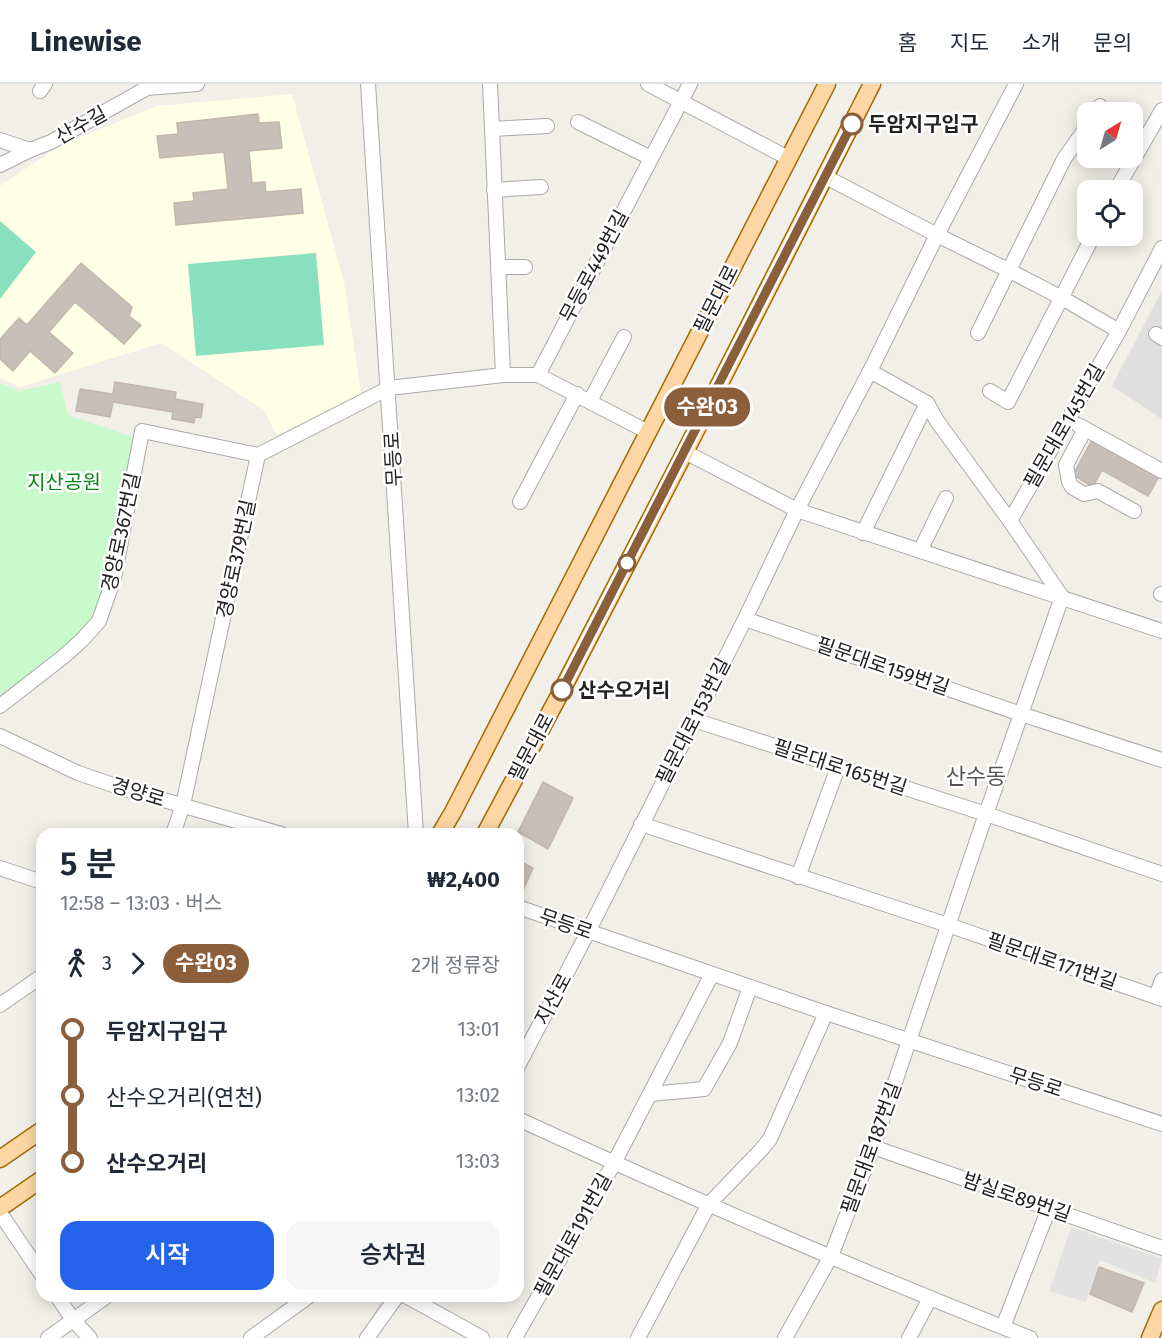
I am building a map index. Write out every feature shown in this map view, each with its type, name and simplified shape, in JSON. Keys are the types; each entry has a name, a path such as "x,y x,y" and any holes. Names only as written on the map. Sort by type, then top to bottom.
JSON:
{"main road":[{"name":"필문대로","path":"444,828 827,84"},
{"name":"필문대로","path":"488,828 685,452 872,84"},
{"path":"0,1160 36,1134"},
{"path":"0,1208 36,1183"},
{"path":"1150,1338 1162,1310"}],"street":[{"name":"산수길","path":"0,165 51,142 146,86 197,84"},
{"name":"무등로","path":"368,84 415,828"},
{"path":"490,84 503,375"},
{"path":"648,84 788,158"},
{"name":"무등로449번길","path":"538,375 690,84"},
{"path":"1016,84 937,235 870,371 927,403 937,422 1010,521 1062,597"},
{"path":"1122,180 1162,110"},
{"path":"578,122 651,158"},
{"path":"492,129 547,126"},
{"path":"0,140 30,150"},
{"path":"978,333 1064,159 1077,141"},
{"path":"826,177 1062,298 1119,331"},
{"path":"494,190 541,187"},
{"path":"990,391 1008,402 1088,246"},
{"name":"필문대로145번길","path":"1010,521 1119,331 1162,248"},
{"path":"498,267 525,267"},
{"path":"590,401 624,337"},
{"name":"필문대로153번길","path":"588,932 797,510 870,371"},
{"path":"258,455 389,388 503,375 538,375 648,432"},
{"path":"520,502 577,394"},
{"path":"863,533 927,403"},
{"path":"1068,420 1162,471"},
{"path":"1085,429 1066,465 1072,488 1084,494 1098,491 1134,511"},
{"name":"경양로367번길","path":"0,706 63,657 99,621 114,578 141,431 258,455"},
{"path":"685,452 797,510 1162,631"},
{"name":"경양로379번길","path":"175,828 183,806 258,455"},
{"path":"920,551 946,498"},
{"path":"910,1040 1062,597"},
{"name":"필문대로159번길","path":"745,619 1162,760"},
{"name":"필문대로165번길","path":"694,720 986,814 1162,874"},
{"name":"경양로","path":"0,736 78,772 122,788 260,828"},
{"path":"798,877 838,766"},
{"name":"필문대로171번길","path":"641,824 948,925 1159,998 1162,980"},
{"path":"0,868 36,880"},
{"name":"무등로","path":"524,909 826,1013 1162,1124"},
{"name":"지산로","path":"524,1055 588,932"},
{"path":"614,1163 712,974"},
{"path":"0,1005 36,980"},
{"path":"650,1094 704,1089 730,1043 750,987"},
{"path":"638,1338 709,1204 770,1139 826,1013"},
{"name":"필문대로187번길","path":"831,1256 873,1147 910,1040"},
{"path":"524,1122 709,1204 1026,1337"},
{"name":"밤실로89번길","path":"873,1147 1162,1248"},
{"name":"필문대로191번길","path":"515,1338 614,1163"},
{"path":"1003,1327 1049,1208"},
{"path":"0,1213 36,1266"},
{"path":"785,1338 831,1256"},
{"path":"909,1338 930,1298"},
{"path":"61,1302 73,1320 90,1338"},
{"path":"48,1338 98,1302"},
{"path":"250,1338 301,1302"},
{"path":"367,1338 393,1302"},
{"path":"417,1302 482,1338"},
{"path":"453,1338 461,1326"}],"shaded area":[{"path":"292,94 344,282 361,393 277,435 264,410 161,343 20,387 0,378 0,186 61,145 157,106"},
{"path":"1162,290 1162,419 1112,386"},
{"path":"1071,1227 1162,1259 1155,1283 1100,1260 1086,1302 1049,1291"}],"green space":[{"path":"0,221 36,252 0,299"},
{"path":"316,253 324,345 196,356 188,264"},
{"name":"지산공원","path":"60,382 68,415 133,437 132,465 106,586 91,622 75,641 0,695 0,383 20,391"}],"building":[{"path":"258,114 259,123 279,122 282,148 249,151 252,183 265,182 266,192 301,189 303,213 176,225 174,203 194,201 193,193 228,189 224,152 160,158 157,136 178,134 177,123"},
{"path":"81,263 132,307 129,316 141,325 124,344 75,302 49,332 73,353 55,373 30,351 13,371 0,359 0,339 19,318 27,325"},
{"path":"115,382 176,392 175,399 203,404 201,418 195,417 194,423 172,419 173,412 113,402 110,417 76,411 80,389 113,394"},
{"path":"1092,440 1146,471 1149,467 1161,473 1148,496 1102,470 1093,487 1073,475"},
{"path":"543,782 573,798 548,849 524,835 524,828 520,828"},
{"path":"524,863 533,868 524,888"},
{"path":"1099,1267 1144,1283 1132,1312 1090,1294"}],"bus line":[{"name":"수완03","path":"562,690 852,124"}],"place":[{"name":"두암지구입구","path":"852,124"},
{"name":"산수오거리","path":"562,690"}],"district":[{"name":"산수동","path":"976,776"}]}
